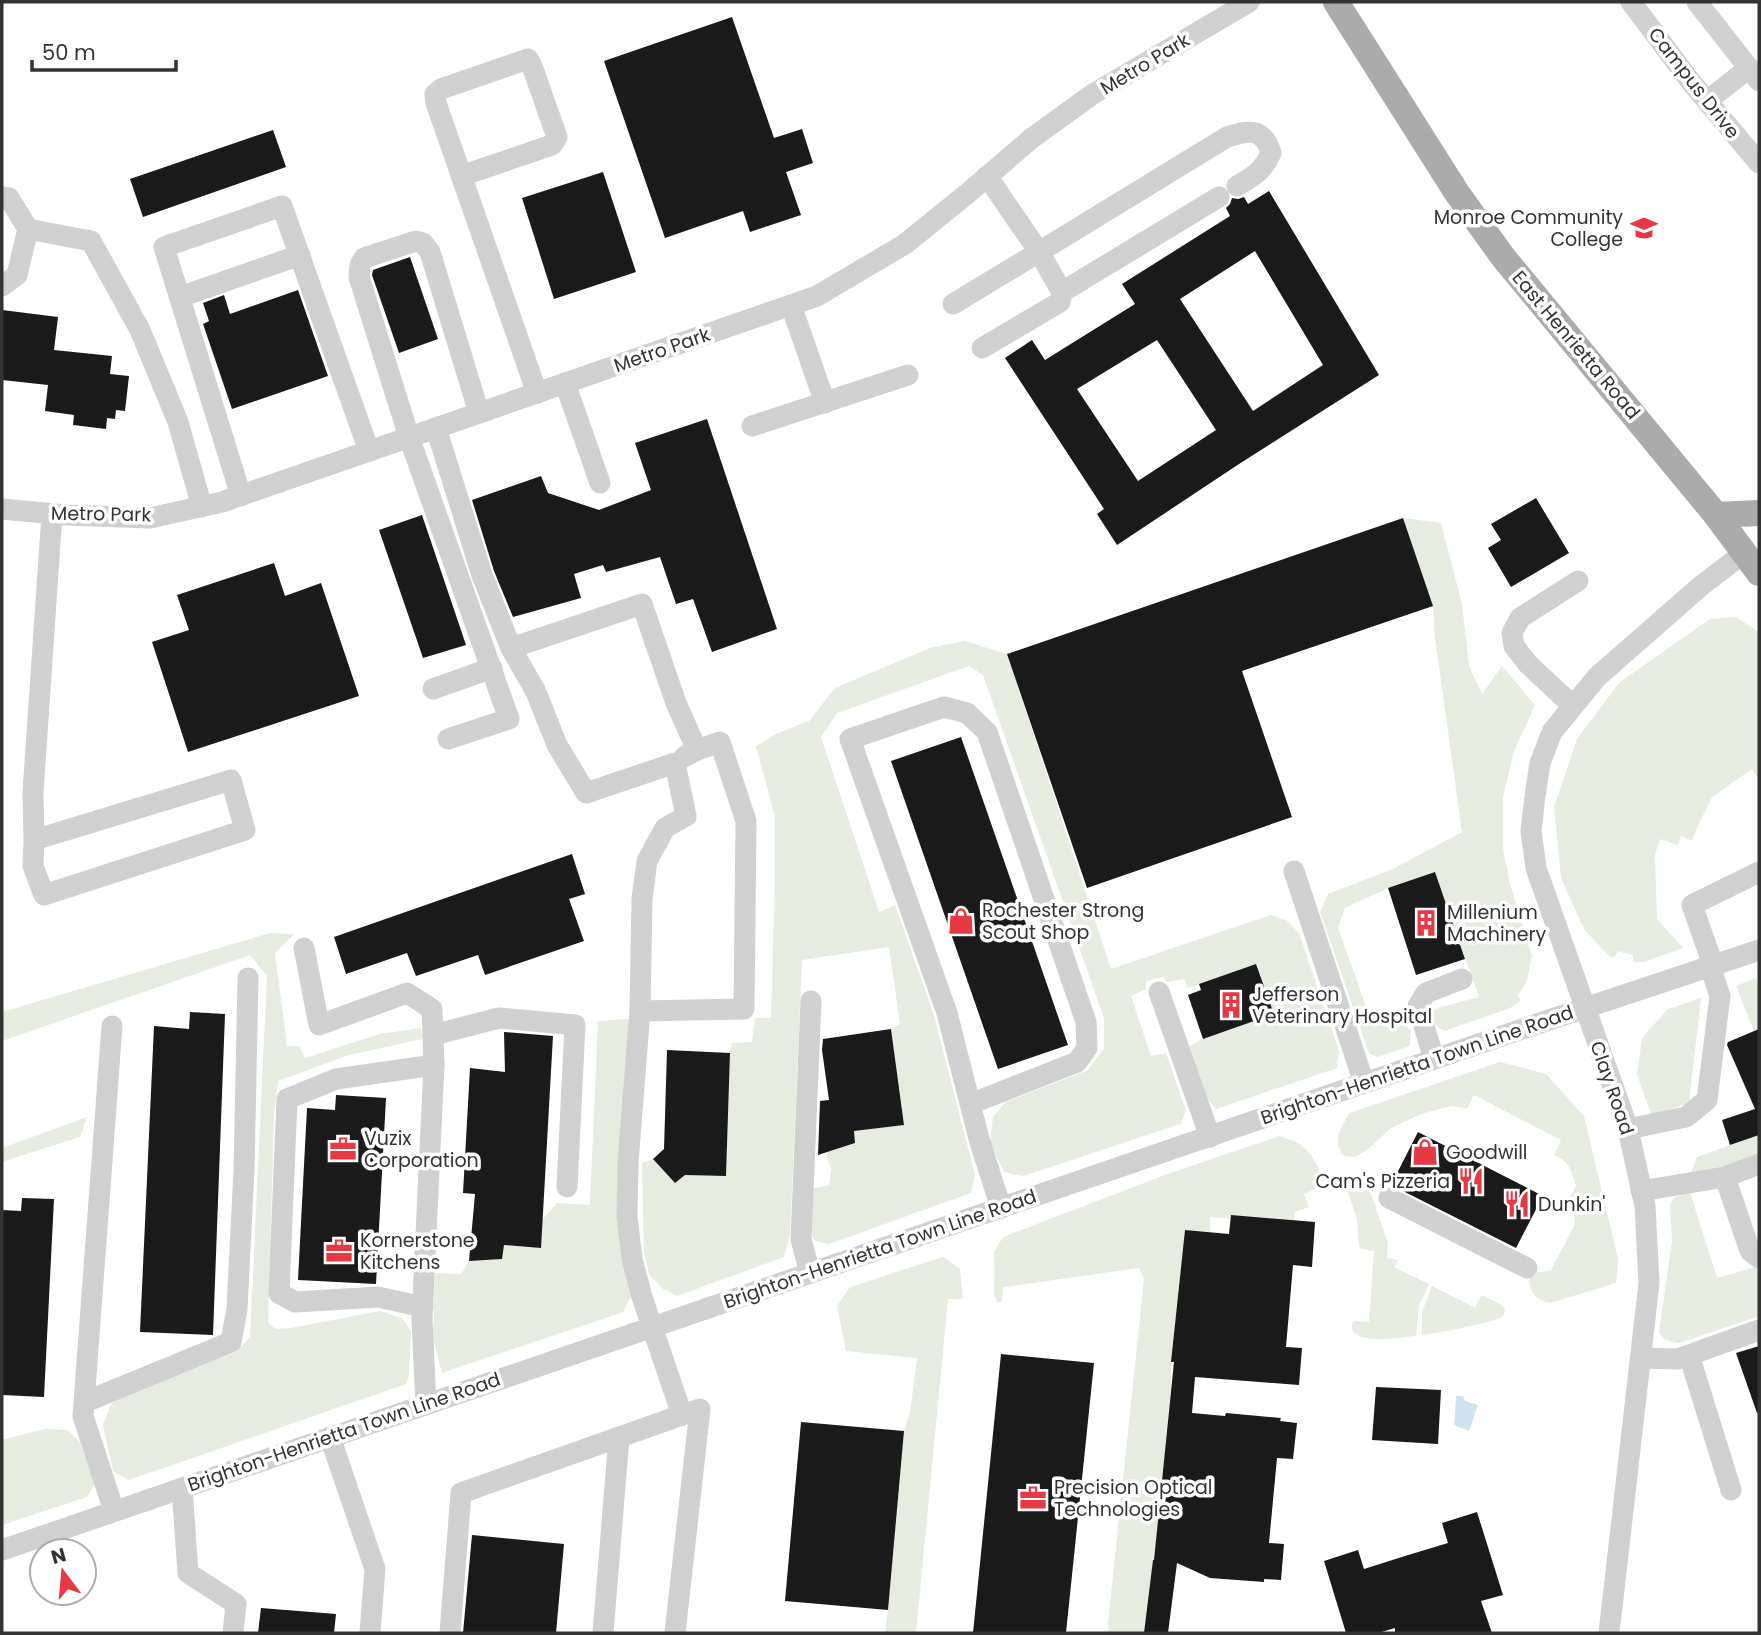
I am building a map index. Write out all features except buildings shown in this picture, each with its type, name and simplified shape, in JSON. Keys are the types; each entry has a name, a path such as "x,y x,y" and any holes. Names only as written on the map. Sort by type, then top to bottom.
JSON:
{"main road":[{"name":"East Henrietta Road","path":"1336,2 1457,194 1503,257 1716,515 1752,563"},
{"path":"1716,515 1759,513"}],"street":[{"name":"Metro Park","path":"2,509 150,518 202,507 241,496 817,296 905,244 1032,138 1093,94 1249,2"},
{"path":"1697,2 1754,75 1707,101"},
{"name":"Campus Drive","path":"1638,4 1707,101 1759,163"},
{"path":"461,176 552,145 557,137 528,59 441,89 435,94 436,103 461,176 537,393"},
{"path":"953,303 1227,137 1243,132 1257,133 1267,141 1271,153 1257,174 1062,292"},
{"path":"982,348 1060,302 1062,292 1039,252 987,176"},
{"path":"2,197 9,198 28,229 17,275 2,286"},
{"path":"241,496 164,247 282,206 369,451"},
{"path":"28,229 91,241 140,330 178,422 202,507"},
{"path":"448,739 509,719 409,437 359,277 364,258 416,241 423,243 429,252 479,413"},
{"path":"180,297 299,255"},
{"path":"791,305 825,402"},
{"path":"752,426 908,375"},
{"path":"565,383 600,483"},
{"path":"436,428 482,575 511,648 536,692 557,745 586,793 675,763 697,750 720,742 746,821 744,1009 640,1010"},
{"path":"34,841 231,780 245,830 44,895 33,866 33,792 52,514"},
{"name":"Clay Road","path":"1609,1633 1649,1283 1645,1206 1628,1129 1536,868 1531,831 1540,763 1552,732 1597,677 1702,585 1752,563"},
{"path":"1573,706 1528,664 1514,646 1512,633 1520,618 1578,581"},
{"path":"511,648 642,604 697,750"},
{"path":"433,689 492,668"},
{"path":"970,1104 1077,1062 1087,1048 1086,1022 987,732 967,713 944,707 850,739 947,1013 970,1104 1001,1208"},
{"path":"675,763 686,816 665,828 647,861 642,899 640,1010 628,1163 627,1217 632,1259 682,1415"},
{"path":"1294,871 1364,1083"},
{"path":"1628,1129 1686,1117 1707,1100 1720,996 1692,905 1759,872"},
{"path":"304,948 319,1025 407,993 432,1009 434,1065 423,1307 426,1405"},
{"name":"Brighton-Henrietta Town Line Road","path":"2,1550 1585,1007 1759,950"},
{"path":"85,1402 230,1342 237,1309 239,1281 248,978"},
{"path":"1434,1059 1418,1006 1426,993 1462,979"},
{"path":"1159,992 1210,1136"},
{"path":"810,1273 801,1239 811,1001"},
{"path":"433,1035 499,1018 575,1025 567,1187"},
{"path":"112,1026 83,1416 114,1511"},
{"path":"423,1307 378,1297 295,1302 279,1293 286,1099 336,1079 434,1065"},
{"path":"1641,1191 1725,1177 1759,1164"},
{"path":"1725,1177 1749,1251 1759,1258"},
{"path":"1389,1198 1527,1268"},
{"path":"1641,1358 1678,1359 1759,1331"},
{"path":"1689,1356 1731,1490"},
{"path":"450,1633 461,1493 700,1409 675,1633"},
{"path":"330,1437 375,1569 370,1633"},
{"path":"603,1633 619,1437"},
{"path":"182,1488 188,1573 236,1604 233,1633"}],"shaded area":[{"path":"1403,518 1441,523 1462,604 1469,666 1482,694 1502,666 1535,705 1514,751 1503,797 1503,848 1509,880 1532,956 1527,980 1517,995 1521,1001 1510,1008 1445,1031 1431,1020 1431,1010 1479,997 1435,872 1388,888 1345,908 1338,928 1373,1026 1401,1019 1411,1031 1410,1046 1377,1057 1369,1053 1320,912 1328,894 1393,869 1462,832 1433,606"},
{"path":"1736,617 1759,632 1759,780 1752,769 1712,797 1692,841 1681,836 1678,845 1660,839 1655,855 1657,919 1683,948 1644,962 1633,962 1633,955 1618,951 1614,958 1584,929 1561,878 1554,807 1577,739 1620,682 1710,619"},
{"path":"965,641 1007,654 1111,969 1271,915 1286,920 1299,933 1339,1051 1337,1068 1216,1109 1208,1100 1188,1047 1274,1014 1257,964 1188,988 1184,979 1167,982 1163,977 1146,981 1146,989 1131,996 1151,1056 1166,1053 1186,1111 1181,1124 1023,1176 1004,1172 990,1143 993,1117 1006,1102 1088,1070 1104,1048 1104,1018 983,675 969,666 837,713 821,737 879,912 895,905 934,1015 975,1175 971,1193 829,1244 815,1241 809,1231 808,1190 829,1185 831,1169 826,1153 855,1143 854,1131 904,1124 891,1029 900,1024 889,947 802,960 790,1235 784,1257 677,1296 663,1289 649,1274 644,1252 642,1163 653,1159 675,1183 685,1175 726,1176 732,1043 752,1042 755,1018 771,1018 775,817 756,746 776,734 809,721 835,688 930,648"},
{"path":"270,933 294,934 275,953 287,1046 299,1046 305,1058 380,1034 421,1028 422,1039 349,1055 278,1081 274,1114 268,1323 276,1329 291,1328 380,1311 402,1318 411,1331 409,1375 406,1384 129,1480 113,1471 103,1425 111,1404 126,1395 236,1352 250,1337 267,976 250,955 2,1041 2,1012"},
{"path":"1756,978 1759,986 1759,1029 1754,1031 1736,986"},
{"path":"1701,998 1689,1103 1652,1116 1637,1075 1642,1038 1668,1009"},
{"path":"629,1019 633,1292 623,1312 442,1373 433,1338 435,1273 461,1274 469,1261 502,1259 504,1245 540,1248 542,1220 557,1203 590,1205 598,1021"},
{"path":"1500,1062 1546,1074 1584,1116 1618,1259 1616,1283 1550,1303 1540,1300 1534,1294 1529,1283 1531,1277 1536,1273 1551,1270 1575,1224 1574,1212 1564,1214 1564,1208 1576,1186 1567,1164 1554,1155 1561,1140 1474,1095 1467,1109 1453,1106 1421,1114 1391,1128 1355,1157 1344,1156 1340,1150 1340,1129 1349,1113"},
{"path":"87,1117 80,1137 2,1162 2,1148"},
{"path":"1759,1135 1759,1159 1689,1178 1697,1157"},
{"path":"1279,1136 1296,1142 1311,1155 1318,1167 1323,1186 1304,1194 1309,1207 1295,1212 1294,1220 1231,1215 1231,1219 1210,1217 1210,1232 1185,1230 1155,1554 1144,1633 1107,1633 1144,1279 1139,1268 1003,1287 1002,1301 998,1303 994,1296 994,1252 1003,1237 1165,1175"},
{"path":"1357,1175 1366,1180 1388,1243 1387,1258 1398,1260 1394,1267 1429,1284 1419,1305 1416,1336 1368,1338 1361,1337 1352,1329 1352,1323 1355,1321 1369,1322 1374,1251 1361,1249 1359,1246 1357,1219 1347,1189 1347,1182"},
{"path":"1690,1192 1717,1278 1756,1267 1759,1274 1759,1316 1679,1343 1668,1340 1659,1332 1672,1241 1670,1205 1674,1198"},
{"path":"943,1257 960,1269 963,1299 948,1299 916,1633 885,1633 904,1431 910,1413 917,1358 846,1351 837,1306 850,1287"},
{"path":"1432,1286 1475,1308 1482,1295 1502,1305 1504,1314 1495,1320 1422,1335 1422,1312"},
{"path":"44,1429 67,1430 80,1442 95,1484 87,1497 2,1525 2,1440"}],"water":[{"path":"1456,1396 1463,1396 1465,1401 1478,1405 1469,1431 1454,1425"}],"place":[{"name":"Monroe Community College","path":"1644,228"},
{"name":"Rochester Strong Scout Shop","path":"961,921"},
{"name":"Millenium Machinery","path":"1426,923"},
{"name":"Jefferson Veterinary Hospital","path":"1231,1005"},
{"name":"Vuzix Corporation","path":"343,1149"},
{"name":"Goodwill","path":"1425,1152"},
{"name":"Cam's Pizzeria","path":"1471,1181"},
{"name":"Dunkin'","path":"1517,1204"},
{"name":"Kornerstone Kitchens","path":"339,1251"},
{"name":"Precision Optical Technologies","path":"1033,1498"}]}
